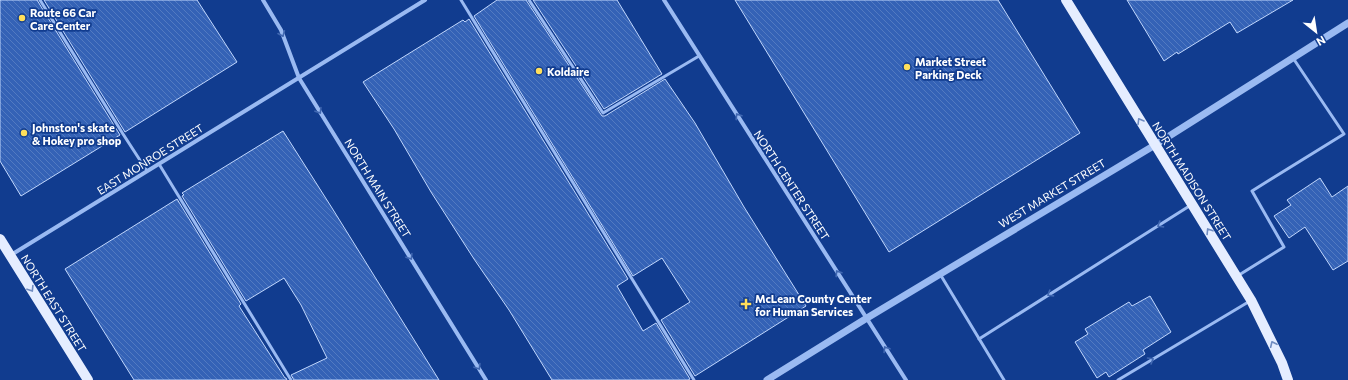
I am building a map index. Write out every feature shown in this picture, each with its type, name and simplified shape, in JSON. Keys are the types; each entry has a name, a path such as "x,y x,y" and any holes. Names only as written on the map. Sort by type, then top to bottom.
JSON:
{"main road":[{"name":"NORTH MADISON STREET","path":"1066,0 1237,276 1251,300 1282,363 1288,380"},
{"name":"NORTH EAST STREET","path":"0,239 88,380"}],"street":[{"name":"NORTH MAIN STREET","path":"263,0 281,30 299,78 486,380"},
{"name":"EAST MONROE STREET","path":"10,256 425,0"},
{"name":"NORTH CENTER STREET","path":"664,0 906,380"},
{"name":"WEST MARKET STREET","path":"767,380 866,318 1155,145 1348,23"}],"lane":[{"path":"40,0 147,171"},
{"path":"461,0 694,380"},
{"path":"529,0 603,113 699,56"},
{"path":"1293,58 1344,134"},
{"path":"1237,276 1284,247 1252,191 1348,132"},
{"path":"159,164 291,380"},
{"path":"979,339 1193,204"},
{"path":"940,274 1004,380"},
{"path":"1118,380 1251,300"}],"building":[{"path":"0,0 37,0 120,135 21,196 0,161"},
{"path":"44,0 197,0 237,62 125,132"},
{"path":"497,0 526,0 602,116 605,116 665,79 695,123 744,207 806,306 695,376 661,320 690,302 662,258 633,276 474,16"},
{"path":"533,0 617,0 662,74 604,109"},
{"name":"Market Street Parking Deck","path":"735,0 998,0 1080,133 889,252"},
{"path":"1127,0 1293,0 1237,33 1230,22 1164,61"},
{"path":"469,19 628,279 617,286 643,331 656,323 690,379 552,380 509,310 431,192 394,129 363,82 463,20 465,22"},
{"path":"283,131 439,380 294,380 291,375 327,358 301,305 284,278 246,301 182,196 184,195 182,193"},
{"path":"1320,178 1332,197 1348,186 1348,261 1333,270 1305,227 1289,238 1274,216 1291,205 1287,200"},
{"path":"177,199 241,304 239,306 287,380 134,380 65,269"},
{"path":"1150,296 1171,332 1143,350 1145,354 1109,377 1106,372 1097,378 1075,342 1088,334 1085,329 1129,302 1132,306"}],"place":[{"name":"Route 66 Car Care Center","path":"22,18"},
{"name":"Market Street Parking Deck","path":"907,67"},
{"name":"Koldaire","path":"539,71"},
{"name":"Johnston's skate & Hokey pro shop","path":"24,133"},
{"name":"McLean County Center for Human Services","path":"746,304"}]}
